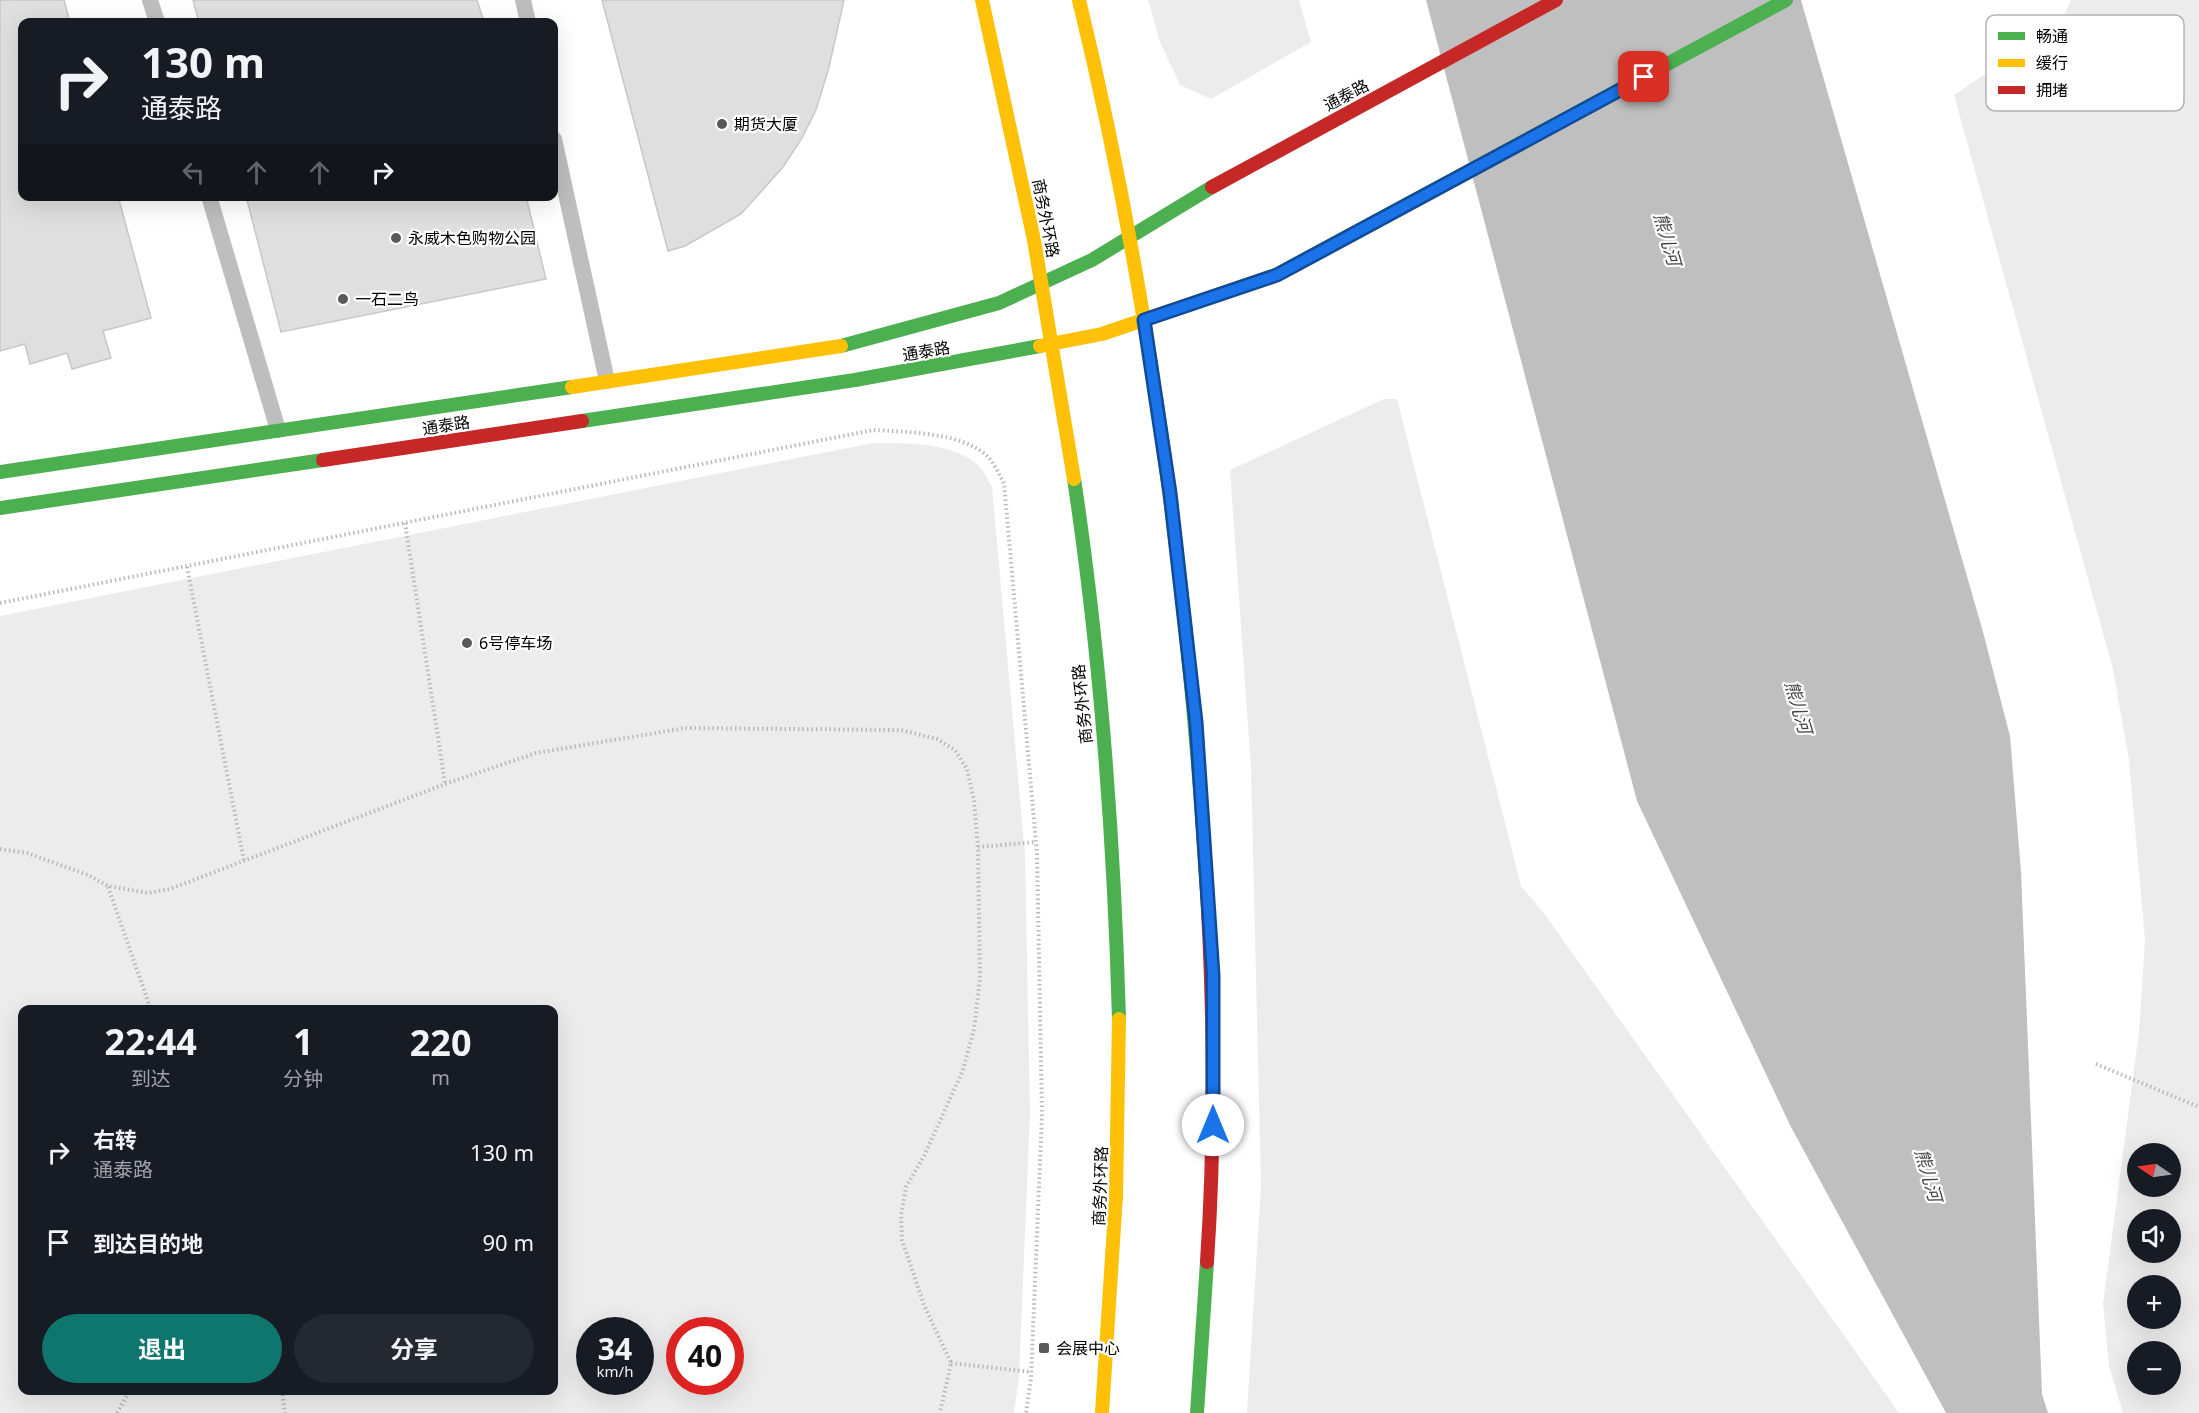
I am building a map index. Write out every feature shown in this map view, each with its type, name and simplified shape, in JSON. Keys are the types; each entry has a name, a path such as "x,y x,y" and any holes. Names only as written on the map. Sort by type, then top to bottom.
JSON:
{"street":[{"name":"商务外环路","path":"982,0 1004,90 1042,283 1077,506 1102,730 1118,978 1118,1165 1102,1413"},
{"path":"1079,0 1096,69 1144,320 1170,493 1196,722 1213,975 1212,1168 1197,1413"},
{"name":"通泰路","path":"0,472 850,345 999,303 1092,260 1231,176 1557,0"},
{"name":"通泰路","path":"0,508 855,380 1102,334 1277,275 1786,0"}],"lane":[{"path":"150,0 156,18"},
{"path":"523,0 527,18"},
{"path":"558,157 607,381"},
{"path":"210,201 278,430"}],"path":[{"path":"0,603 873,430 909,432 955,439 987,455 1004,483 1036,842 1042,1114 1031,1372 1026,1413"},
{"path":"405,523 445,784"},
{"path":"188,567 244,861"},
{"path":"0,849 27,853 88,875 108,886 148,893 170,889 445,784 536,753 685,728 901,730 937,739 955,750 967,769 978,847 980,979 974,1029 963,1070 924,1156 906,1187 901,1215 902,1240 924,1305 951,1363 940,1413"},
{"path":"978,847 1036,842"},
{"path":"108,886 149,1005"},
{"path":"2097,1064 2199,1107"},
{"path":"951,1363 1031,1372"},
{"path":"117,1413 127,1395"},
{"path":"283,1395 285,1413"}],"shaded area":[{"path":"1148,0 1299,0 1311,42 1211,99 1180,85 1160,42"},
{"path":"2071,0 2199,0 2199,1413 2123,1413 2109,1366 2103,1304 2139,1032 2145,940 2129,760 2113,669 1954,95 1986,73 1986,111 2184,111 2184,15 2064,15"},
{"path":"1384,399 1397,399 1521,886 1546,916 1899,1413 1247,1413 1261,1185 1251,768 1230,470"},
{"path":"873,443 927,445 954,451 977,464 992,487 1025,855 1030,1114 1019,1377 1014,1413 0,1413 0,616"}],"water":[{"name":"熊儿河","path":"1426,0 1801,0 1983,632 2010,736 2021,872 2042,1394 2048,1413 1946,1413 1791,1127 1637,801"}],"building":[{"path":"0,0 64,0 69,18 18,18 18,201 119,201 151,318 103,331 111,358 72,369 67,353 30,364 25,344 0,351"},
{"path":"193,0 477,0 483,18 198,18"},
{"name":"期货大厦","path":"602,0 844,0 829,67 816,110 802,138 783,167 741,214 685,246 668,251"},
{"name":"永威木色购物公园","path":"247,201 527,201 546,279 281,332"}],"traffic: fast":[{"path":"1276,275 1786,0"},
{"path":"841,346 999,303 1092,260 1212,187"},
{"path":"582,421 855,380 1040,346"},
{"path":"0,472 572,387"},
{"path":"1156,397 1185,628 1205,860"},
{"path":"0,508 323,460"},
{"path":"1074,479 1092,614 1105,749 1114,884 1119,1019"},
{"path":"1197,1413 1207,1262"}],"traffic: slow":[{"path":"982,0 1034,240 1074,479"},
{"path":"1079,0 1122,198 1156,397"},
{"path":"1040,346 1102,334 1276,275"},
{"path":"572,387 841,346"},
{"path":"1102,1413 1116,1195 1119,1019"}],"traffic: jam":[{"path":"1212,187 1556,0"},
{"path":"323,460 582,421"},
{"path":"1205,860 1213,1061 1212,1162 1207,1262"}],"place":[{"name":"期货大厦","path":"722,124"},
{"name":"永威木色购物公园","path":"396,238"},
{"name":"一石二鸟","path":"343,299"},
{"name":"6号停车场","path":"467,643"},
{"name":"会展中心","path":"1044,1348"}],"route":[{"path":"1213,1125 1213,975 1196,722 1170,493 1144,320 1277,275 1644,77"}]}
